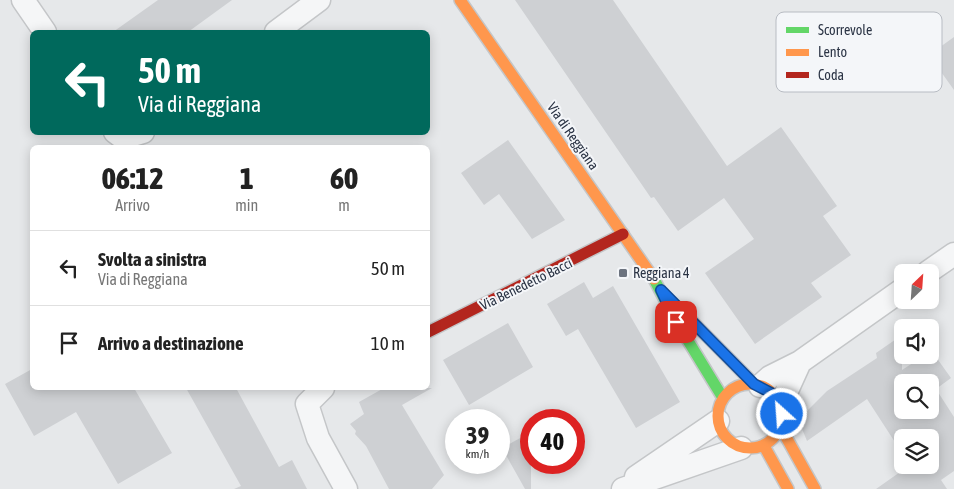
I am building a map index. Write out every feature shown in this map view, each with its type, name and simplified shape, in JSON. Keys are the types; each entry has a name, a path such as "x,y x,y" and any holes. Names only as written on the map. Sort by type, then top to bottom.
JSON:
{"street":[{"path":"23,0 44,30"},
{"path":"279,30 319,0"},
{"name":"Via di Reggiana","path":"460,0 661,290 676,322 723,398"},
{"name":"Via Benedetto Bacci","path":"430,331 623,234"},
{"path":"939,264 954,254"},
{"name":"Via di Reggiana","path":"661,290 757,385 773,394 781,417 815,489"},
{"path":"800,362 774,438 764,446 749,449 741,448 728,440 723,435 718,421 718,413 723,398 740,386 757,385 800,362 894,296"},
{"path":"321,390 307,404 318,438 346,489"},
{"path":"619,489 718,421"},
{"path":"764,446 788,489"},
{"path":"623,489 741,448"}],"building":[{"path":"158,0 232,0 191,30 116,30"},
{"path":"515,0 613,0 727,166 781,127 837,206 823,216 851,255 811,283 822,297 755,344 705,273 754,239 724,198 678,231 654,197 651,198"},
{"path":"954,37 954,90 942,73 942,46"},
{"path":"508,140 565,220 532,239 499,194 484,205 461,173"},
{"path":"584,282 593,298 613,286 680,402 636,428 578,329 566,336 547,304"},
{"path":"508,323 533,367 469,405 443,360"},
{"path":"894,341 894,364 902,364 902,370 911,364 939,364 939,361 951,378 939,387 939,374 894,374 894,419 939,419 939,394 954,417 954,471 941,480 947,489 876,489 897,474 939,474 939,429 894,429 894,441 867,399 807,441 800,424 801,417 827,391 877,358 876,353"},
{"path":"30,370 30,390 135,390 172,453 118,484 76,412 34,436 5,384"},
{"path":"187,390 237,390 279,467 292,460 307,489 234,489 241,486"},
{"path":"380,390 428,390 402,405 444,475 432,489 389,489 366,446 355,434 356,431 350,424 364,414 359,402"},
{"path":"520,438 520,474 531,474 531,489 525,489 510,462 510,444"}],"traffic: fast":[{"path":"654,279 676,321 723,398"}],"traffic: slow":[{"path":"460,0 654,279"},
{"path":"682,311 754,384"},
{"path":"744,384 756,384 773,393 780,404 782,416 780,428 773,439 756,448 744,448 732,443 723,434 718,422 718,410 723,398 732,389 744,384"},
{"path":"781,428 815,489"},
{"path":"764,446 788,489"}],"traffic: jam":[{"path":"430,331 623,234"}],"place":[{"name":"Reggiana 4","path":"623,273"}],"route":[{"path":"676,322 661,290 754,384 767,389 773,394 778,400 782,414"}]}
